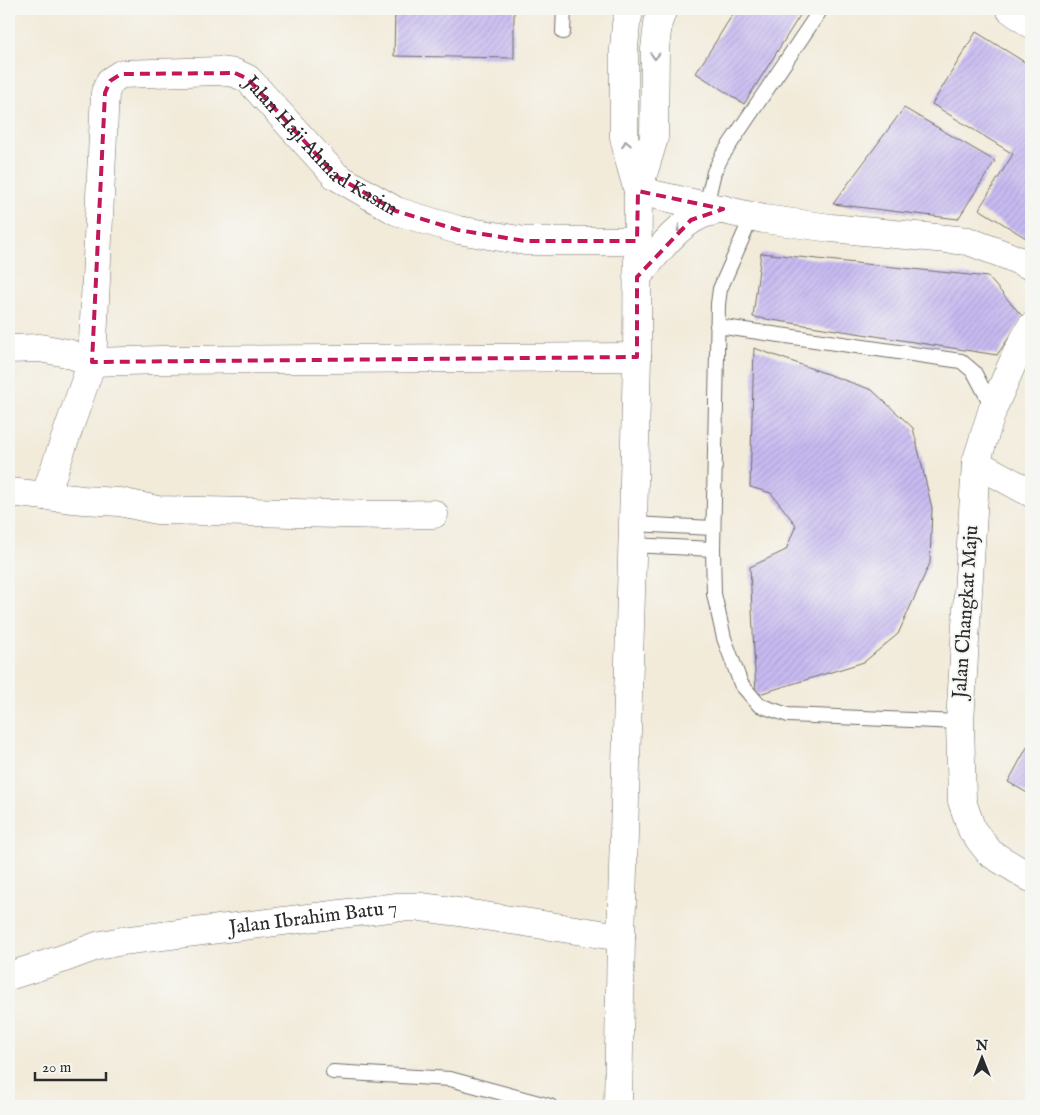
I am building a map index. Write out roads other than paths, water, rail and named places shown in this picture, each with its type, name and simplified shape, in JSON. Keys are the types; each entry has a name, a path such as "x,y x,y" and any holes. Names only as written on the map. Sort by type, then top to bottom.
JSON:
{"street":[{"path":"630,9 626,24 624,49 624,138 638,191"},
{"path":"618,1106 637,357 638,191 654,138 655,49 658,23 664,9"},
{"path":"1010,9 1031,24"},
{"name":"Jalan Haji Ahmad Kasim","path":"45,496 92,362 106,93 110,81 121,74 219,71 235,73 248,79 336,176 396,211 405,214 458,230 525,241 637,241"},
{"path":"638,191 764,219 831,228 968,241 1031,266"},
{"path":"637,277 678,230 691,220 715,207"},
{"name":"Jalan Changkat Maju","path":"1031,327 1017,353 993,408 976,463 960,722 962,801 972,830 990,853 1031,878"},
{"path":"9,348 40,348 67,353 92,362 637,357"},
{"path":"976,463 1031,493"},
{"path":"9,492 120,502 157,510 385,515 434,514"},
{"name":"Jalan Ibrahim Batu 7","path":"9,976 97,946 122,941 397,908 452,911 621,937"}],"lane":[{"path":"563,32 564,9"},
{"path":"715,207 714,172 722,156 821,9"},
{"path":"752,216 720,289 717,326 713,528 714,594 724,638 741,684 759,705 788,715 960,722"},
{"path":"717,326 961,361 974,372 993,408"},
{"path":"633,534 713,528"},
{"path":"633,534 713,549"},
{"path":"333,1072 450,1079 550,1106"}]}
